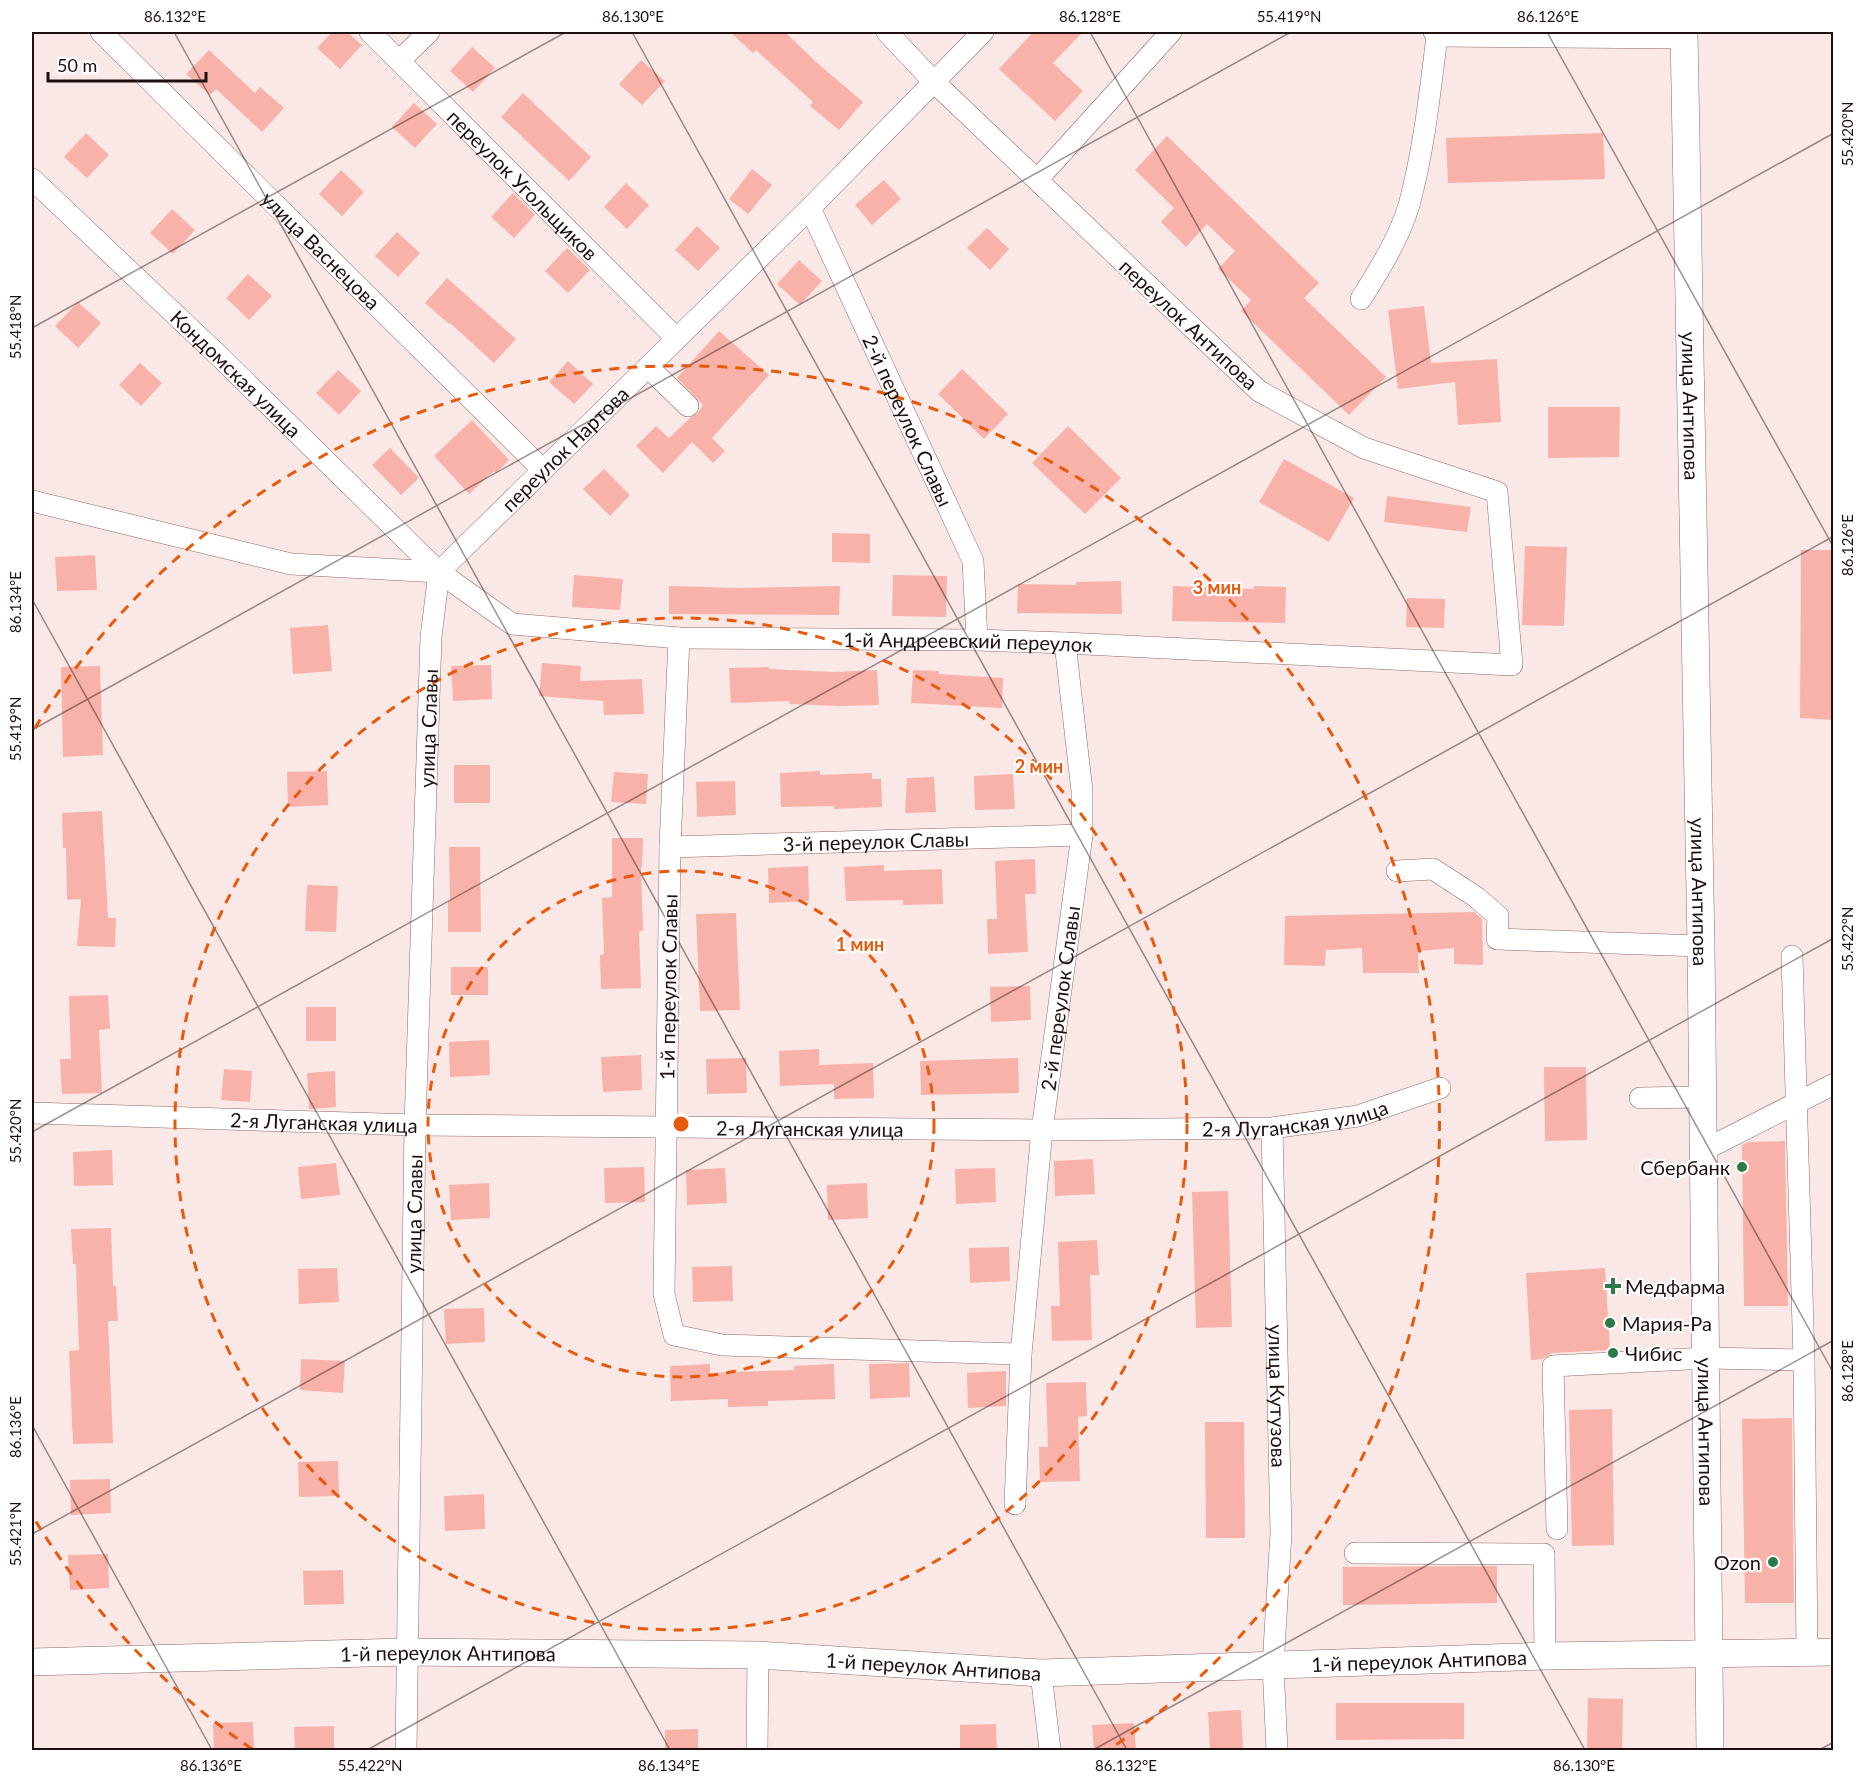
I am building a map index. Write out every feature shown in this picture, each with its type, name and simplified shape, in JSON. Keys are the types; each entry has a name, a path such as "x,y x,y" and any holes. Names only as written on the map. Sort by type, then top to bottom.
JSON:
{"main road":[{"name":"улица Антипова","path":"1684,35 1701,946 1710,1750"},
{"name":"1-й переулок Антипова","path":"32,1662 406,1652 758,1654 1041,1673 1545,1656 1833,1652"}],"street":[{"name":"улица Васнецова","path":"101,32 543,471"},
{"name":"переулок Угольщиков","path":"370,32 676,338"},
{"path":"400,60 429,32"},
{"name":"переулок Антипова","path":"887,32 934,82 1259,391 1364,448 1497,492 1512,665"},
{"name":"переулок Нартова","path":"439,572 810,208 983,32"},
{"path":"1037,180 1171,32"},
{"path":"1361,299 1386,259 1408,206 1428,109 1436,34 1684,35"},
{"name":"Кондомская улица","path":"32,179 228,364 439,572"},
{"name":"2-й переулок Славы","path":"810,208 973,561 978,640"},
{"path":"648,366 688,406"},
{"path":"32,501 291,564 439,572"},
{"name":"1-й Андреевский переулок","path":"439,572 512,624 679,638 978,640 1512,665"},
{"name":"улица Славы","path":"405,1750 415,1125 431,637 439,572"},
{"name":"1-й переулок Славы","path":"679,638 670,847 664,1294 674,1335 722,1345 1021,1354"},
{"name":"2-й переулок Славы","path":"1015,1504 1021,1354 1042,1130 1082,835 1082,791 1065,643"},
{"name":"3-й переулок Славы","path":"670,847 1082,835"},
{"path":"1397,871 1433,869 1476,897 1498,916 1497,939 1701,946"},
{"path":"1792,956 1804,1360 1807,1652"},
{"path":"1702,1151 1833,1084"},
{"name":"2-я Луганская улица","path":"32,1113 415,1125 1042,1130 1272,1128 1358,1116 1440,1088"},
{"path":"1640,1098 1702,1097"},
{"name":"улица Кутузова","path":"1272,1128 1281,1533 1273,1666 1277,1750"},
{"path":"1557,1529 1553,1366 1707,1358 1804,1360"},
{"path":"1355,1553 1544,1554 1545,1656"},
{"path":"757,1750 758,1654"},
{"path":"1041,1673 1050,1750"}],"building":[{"path":"332,32 347,32 362,45 340,69 317,48"},
{"path":"730,32 785,32 863,102 839,130 810,106 813,102 756,50 753,53"},
{"path":"1033,32 1083,32 1053,63 1083,91 1055,121 999,69"},
{"path":"472,47 495,68 473,92 450,71"},
{"path":"209,50 255,93 260,87 284,108 262,132 216,89 210,95 186,74"},
{"path":"641,60 665,81 642,105 619,84"},
{"path":"523,93 591,157 569,181 501,117"},
{"path":"414,103 437,124 415,148 392,127"},
{"path":"86,133 109,155 87,178 64,157"},
{"path":"1603,133 1605,179 1448,183 1446,138"},
{"path":"1167,136 1319,283 1304,298 1386,377 1349,415 1241,311 1251,300 1218,269 1235,251 1207,224 1186,247 1161,222 1174,208 1135,170"},
{"path":"752,169 772,185 748,214 729,199"},
{"path":"341,170 364,192 342,216 319,194"},
{"path":"884,180 901,199 872,225 855,205"},
{"path":"626,183 649,205 627,229 604,207"},
{"path":"513,193 535,215 514,238 491,217"},
{"path":"172,209 195,230 173,254 150,233"},
{"path":"697,226 720,248 698,271 675,250"},
{"path":"987,228 1009,249 990,270 967,248"},
{"path":"397,232 420,253 398,277 375,256"},
{"path":"567,248 590,270 568,293 545,271"},
{"path":"799,260 822,281 800,305 777,284"},
{"path":"248,274 272,296 249,320 226,298"},
{"path":"447,278 516,339 494,363 425,303"},
{"path":"78,302 101,323 78,348 55,326"},
{"path":"1424,306 1431,363 1497,359 1501,422 1458,425 1455,382 1398,389 1388,310"},
{"path":"719,331 769,375 712,438 725,451 713,463 692,442 663,473 636,446 656,426 669,438 697,414 703,405 677,378"},
{"path":"568,361 593,384 574,404 549,382"},
{"path":"140,363 162,383 141,406 119,385"},
{"path":"962,369 1008,414 984,439 938,394"},
{"path":"338,370 361,391 339,415 316,393"},
{"path":"1548,407 1620,407 1619,457 1548,458"},
{"path":"472,420 509,460 469,494 434,456"},
{"path":"1068,426 1121,478 1085,514 1032,463"},
{"path":"390,448 419,478 401,495 372,465"},
{"path":"1284,459 1354,498 1329,542 1259,502"},
{"path":"604,469 630,495 610,516 583,489"},
{"path":"1387,496 1471,507 1467,532 1384,522"},
{"path":"832,533 870,534 870,563 832,562"},
{"path":"1525,546 1567,547 1564,626 1522,625"},
{"path":"1801,550 1833,550 1833,720 1800,718"},
{"path":"95,555 97,590 57,591 55,557"},
{"path":"574,575 623,579 620,610 572,607"},
{"path":"893,575 947,576 946,617 892,616"},
{"path":"1121,581 1122,614 1017,613 1018,584 1076,585 1076,582"},
{"path":"669,586 737,588 840,586 839,615 669,614"},
{"path":"1173,586 1254,589 1254,586 1286,587 1285,623 1172,621"},
{"path":"1407,598 1445,599 1444,628 1406,627"},
{"path":"328,625 332,671 293,674 290,628"},
{"path":"542,663 581,666 580,681 642,679 644,714 604,715 603,701 539,696"},
{"path":"491,665 492,699 453,701 451,666"},
{"path":"100,666 103,755 63,757 61,667"},
{"path":"769,667 769,669 834,672 877,670 879,705 789,704 790,701 731,703 729,668"},
{"path":"913,670 1003,678 1002,708 911,703"},
{"path":"454,765 490,765 490,803 454,803"},
{"path":"327,771 328,805 288,807 287,772"},
{"path":"820,771 820,775 872,773 872,779 881,779 882,807 834,809 834,806 781,807 780,773"},
{"path":"614,772 648,774 646,804 611,802"},
{"path":"1013,774 1015,809 975,810 974,776"},
{"path":"934,777 936,812 905,813 907,778"},
{"path":"735,781 736,815 697,817 696,782"},
{"path":"102,811 108,918 116,918 115,947 77,946 81,899 67,900 66,848 63,848 62,813"},
{"path":"612,838 643,838 641,867 643,931 639,931 641,988 601,989 600,955 604,954 602,898 612,897"},
{"path":"449,847 480,847 481,932 448,932"},
{"path":"1035,859 1036,894 1025,894 1028,952 988,954 987,919 997,919 995,861"},
{"path":"884,865 884,871 942,869 943,904 903,905 903,900 846,901 844,867"},
{"path":"808,866 809,901 769,903 768,868"},
{"path":"307,885 338,886 336,932 305,931"},
{"path":"1474,912 1482,919 1483,965 1454,964 1454,948 1418,951 1419,973 1363,973 1362,948 1326,950 1325,966 1284,965 1285,916"},
{"path":"736,913 740,1010 700,1011 696,914"},
{"path":"451,967 488,967 488,995 451,995"},
{"path":"1030,986 1031,1020 991,1022 990,987"},
{"path":"108,995 110,1029 99,1030 102,1093 62,1094 60,1059 71,1059 69,996"},
{"path":"306,1007 336,1007 336,1041 306,1041"},
{"path":"489,1040 490,1075 450,1077 449,1042"},
{"path":"819,1049 819,1065 873,1063 874,1098 834,1099 834,1084 780,1086 779,1051"},
{"path":"641,1055 642,1090 603,1092 601,1057"},
{"path":"746,1058 747,1093 707,1094 706,1059"},
{"path":"1018,1058 1019,1093 921,1095 920,1061"},
{"path":"1544,1067 1586,1067 1587,1140 1545,1141"},
{"path":"224,1069 252,1071 250,1102 221,1100"},
{"path":"335,1071 336,1107 309,1109 307,1073"},
{"path":"1785,1141 1788,1306 1744,1306 1742,1145 1748,1142"},
{"path":"112,1150 113,1185 74,1186 73,1152"},
{"path":"1093,1159 1095,1194 1055,1196 1054,1161"},
{"path":"336,1163 340,1195 301,1199 298,1167"},
{"path":"644,1167 645,1202 605,1203 604,1168"},
{"path":"725,1168 727,1203 687,1205 686,1170"},
{"path":"995,1168 996,1202 956,1204 955,1169"},
{"path":"489,1183 490,1218 451,1220 449,1185"},
{"path":"867,1183 868,1218 828,1220 827,1185"},
{"path":"1228,1191 1232,1327 1196,1328 1192,1192"},
{"path":"111,1228 113,1286 116,1286 118,1321 108,1321 113,1443 73,1444 69,1351 79,1350 76,1264 73,1264 71,1229"},
{"path":"1097,1240 1099,1275 1090,1275 1092,1340 1052,1341 1051,1306 1060,1306 1058,1242"},
{"path":"1009,1247 1010,1281 970,1283 969,1248"},
{"path":"732,1266 733,1301 693,1302 692,1267"},
{"path":"337,1268 339,1302 299,1304 298,1269"},
{"path":"1605,1268 1610,1350 1552,1353 1542,1359 1531,1360 1526,1273"},
{"path":"484,1308 485,1342 446,1344 444,1309"},
{"path":"301,1359 345,1361 343,1393 300,1390"},
{"path":"909,1363 910,1397 870,1399 869,1364"},
{"path":"710,1364 710,1373 794,1370 794,1366 834,1364 835,1399 768,1401 768,1406 728,1407 728,1399 671,1401 670,1366"},
{"path":"1006,1371 1006,1406 968,1408 967,1373"},
{"path":"1086,1382 1087,1416 1078,1417 1080,1481 1040,1482 1039,1447 1048,1447 1046,1383"},
{"path":"1612,1409 1614,1545 1572,1546 1569,1410"},
{"path":"1792,1418 1794,1603 1745,1603 1742,1419"},
{"path":"1205,1422 1244,1422 1245,1538 1206,1538"},
{"path":"338,1461 339,1496 299,1497 298,1462"},
{"path":"110,1479 111,1513 71,1515 70,1480"},
{"path":"484,1494 485,1529 445,1531 444,1496"},
{"path":"108,1554 109,1588 70,1590 68,1555"},
{"path":"1497,1566 1497,1603 1343,1605 1343,1567"},
{"path":"343,1570 344,1604 304,1605 303,1571"},
{"path":"1588,1698 1623,1699 1622,1750 1587,1750"},
{"path":"1336,1703 1464,1703 1464,1739 1336,1740"},
{"path":"1241,1710 1243,1750 1210,1750 1208,1712"},
{"path":"253,1722 254,1750 214,1750 213,1723"},
{"path":"1134,1723 1136,1750 1094,1750 1092,1725"},
{"path":"996,1724 997,1750 960,1750 960,1725"},
{"path":"334,1726 334,1750 295,1750 294,1727"},
{"path":"698,1729 698,1750 665,1750 665,1730"}],"place":[{"name":"Сбербанк","path":"1742,1167"},
{"name":"Медфарма","path":"1613,1286"},
{"name":"Мария-Ра","path":"1610,1323"},
{"name":"Чибис","path":"1613,1353"},
{"name":"Ozon","path":"1773,1562"}]}
